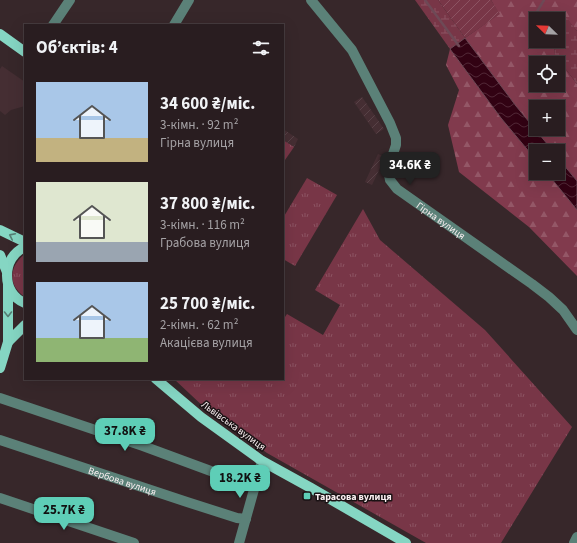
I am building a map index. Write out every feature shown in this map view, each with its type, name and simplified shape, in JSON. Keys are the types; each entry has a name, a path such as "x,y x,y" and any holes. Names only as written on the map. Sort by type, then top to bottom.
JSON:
{"main road":[{"path":"0,34 24,51"},
{"path":"0,230 24,242"},
{"path":"0,368 8,342 7,272 9,263 15,255 24,248"},
{"path":"0,256 7,272"},
{"path":"8,285 14,295 24,303"},
{"path":"8,342 24,326"},
{"name":"Львівська вулиця","path":"157,380 201,417 262,461 406,543"}],"street":[{"path":"54,24 70,0"},
{"path":"175,24 189,0"},
{"name":"Гірна вулиця","path":"310,0 352,50 390,123 396,138 396,145 388,169 390,180 397,189 549,297 563,310 577,330"},
{"path":"0,398 143,446 255,486"},
{"name":"Вербова вулиця","path":"0,440 187,502 237,518 246,519"},
{"path":"240,543 262,461"},
{"path":"0,498 134,543"},
{"path":"574,543 577,537"}],"shaded area":[{"path":"2,66 24,81 24,106 11,110 5,115 0,111 0,69"},
{"path":"362,97 384,129 376,134 354,102"},
{"path":"284,130 298,139 294,147 284,141"},
{"path":"378,154 385,157 372,185 365,182"}],"green space":[{"path":"415,0 438,0 465,38 450,49"},
{"path":"438,0 491,0 500,14 465,38"},
{"path":"491,0 577,0 577,31 566,18 565,19 565,12 529,12 529,48 554,48 556,56 529,56 529,92 565,92 565,68 577,84 577,181 565,166 565,144 546,144 540,136 565,136 565,100 529,100 529,122 465,38 499,14"},
{"path":"566,17 577,31 577,84 565,68 565,56 555,55 554,48 565,48"},
{"path":"450,49 501,118 529,152 529,180 553,180 577,210 577,276 529,227 459,172 448,125 459,90 446,65"},
{"path":"284,141 294,147 285,160 284,159"},
{"path":"307,178 337,195 295,266 284,260 284,216"},
{"path":"363,209 380,240 485,330 572,427 501,543 426,543 267,453 206,409 175,380 284,380 284,318 287,314 323,335 340,305 315,290"},
{"path":"24,255 24,296 15,287 12,276 13,270"}],"water":[{"path":"465,38 529,122 529,136 541,136 547,144 529,144 529,152 501,118 450,49"},
{"path":"565,166 577,181 577,210 553,180 565,180"}],"waterway":[{"path":"425,0 459,46"},
{"path":"537,12 544,0"}],"place":[{"name":"Тарасова вулиця","path":"307,496"}]}
